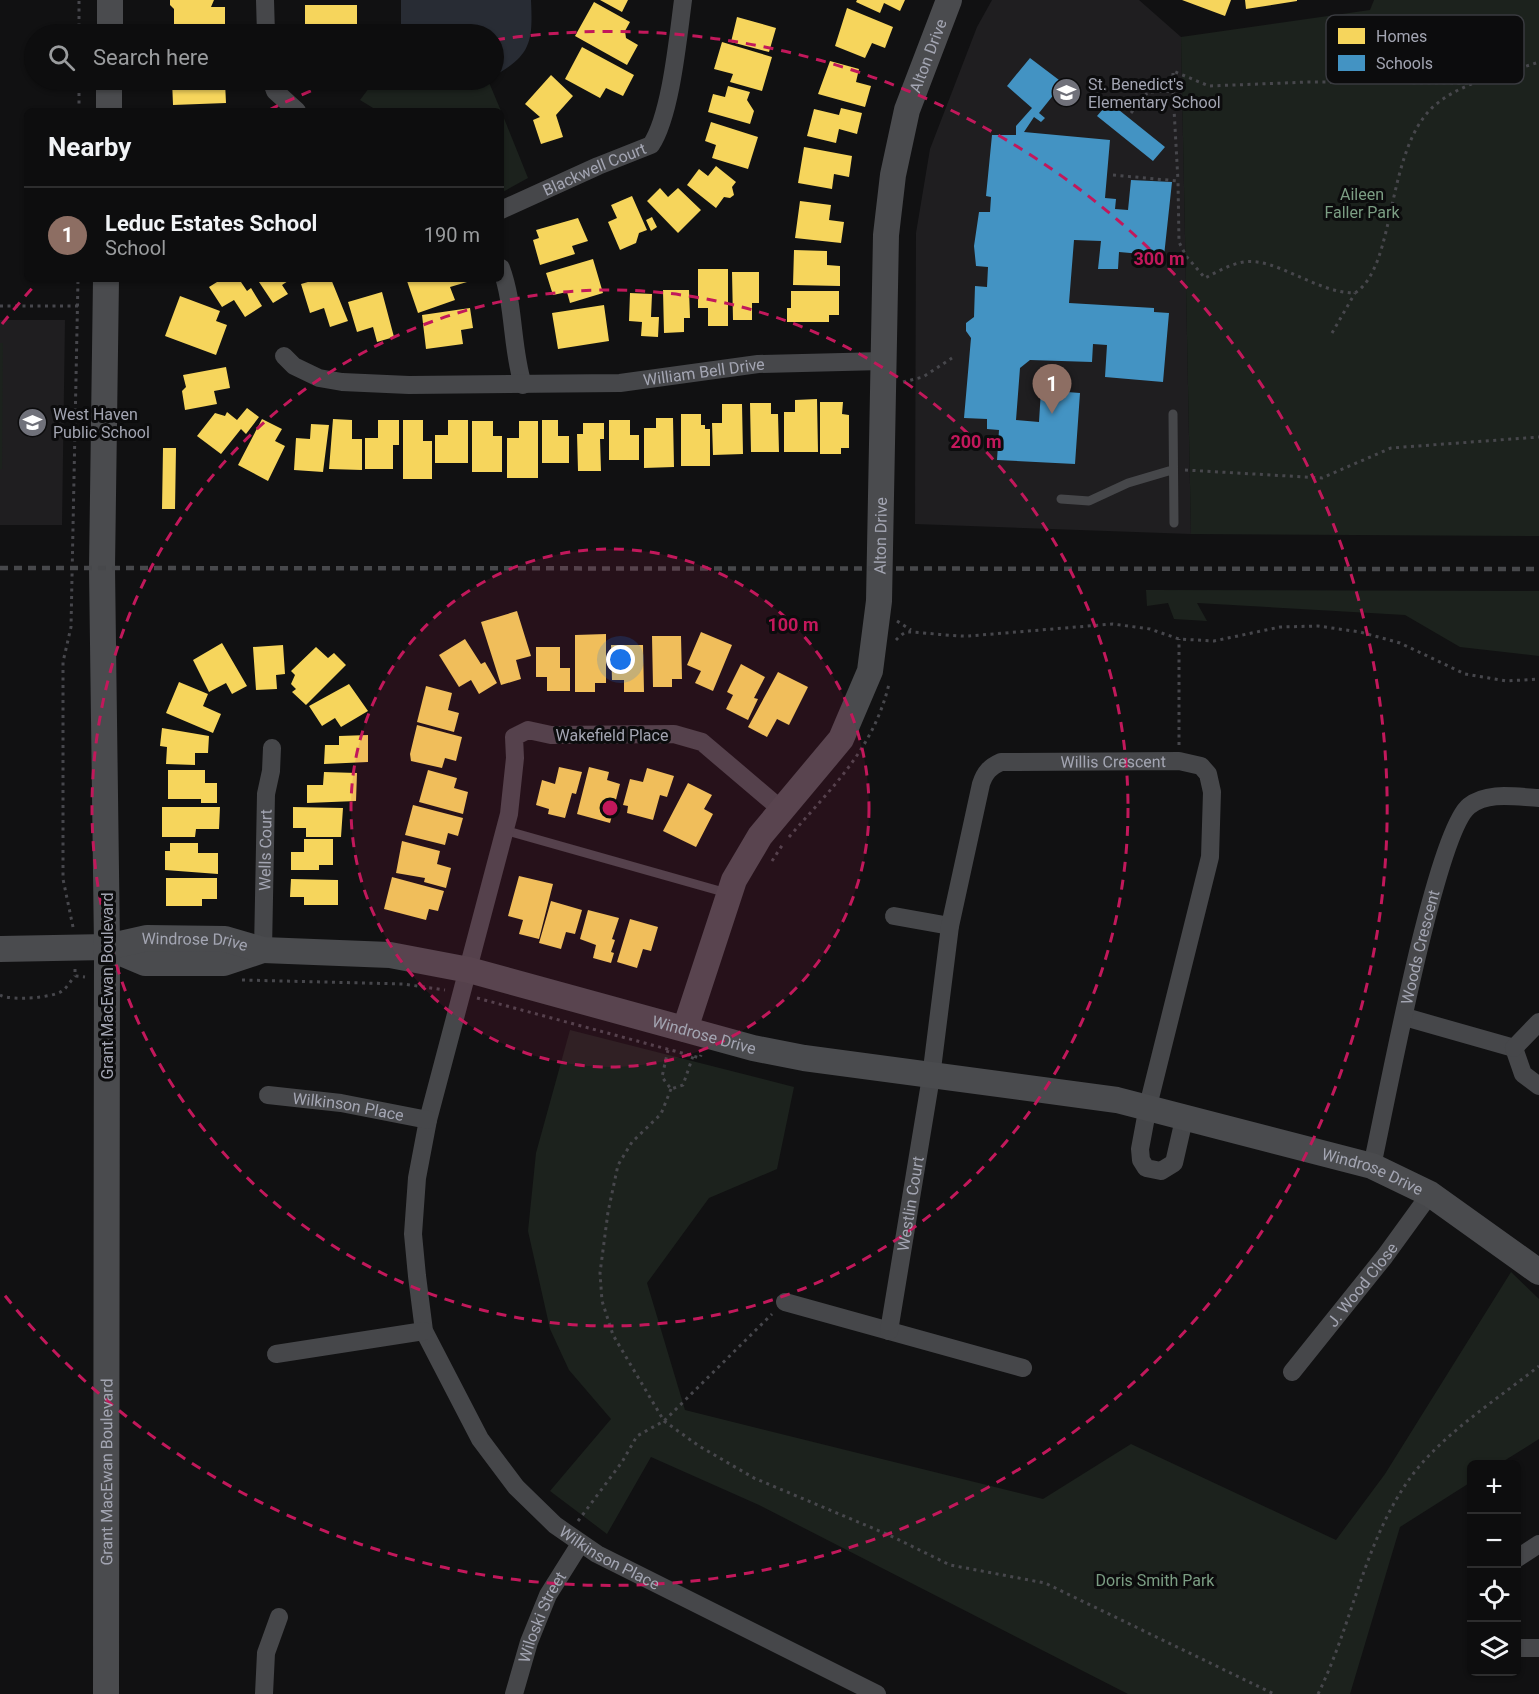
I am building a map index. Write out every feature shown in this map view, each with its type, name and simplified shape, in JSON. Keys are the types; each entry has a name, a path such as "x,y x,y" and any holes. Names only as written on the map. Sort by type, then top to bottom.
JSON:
{"street":[{"path":"110,0 110,24"},
{"path":"265,0 266,24"},
{"name":"Blackwell Court","path":"504,209 598,166 651,146 661,123 679,43 683,0"},
{"name":"Alton Drive","path":"696,1032 729,893 760,836 841,739 870,671 879,601 886,236 893,175 908,110 949,0"},
{"path":"109,90 109,108"},
{"path":"275,90 294,108"},
{"path":"504,276 510,292 516,361 524,385"},
{"name":"Grant MacEwan Boulevard","path":"106,282 102,568 107,947 106,1694"},
{"name":"William Bell Drive","path":"284,356 294,366 320,378 342,382 524,385 620,383 758,364 883,361"},
{"name":"Wakefield Place","path":"466,982 504,830 515,761 514,736 528,730 551,735 674,734 688,736 702,742 782,810"},
{"name":"Wells Court","path":"263,951 266,794 271,771 272,748"},
{"name":"Willis Crescent","path":"931,1077 950,926 984,774 992,766 1001,762 1179,761 1201,766 1208,774 1212,792 1210,857 1148,1106"},
{"name":"Woods Crescent","path":"1372,1166 1430,907 1447,846 1467,807 1488,796 1539,798"},
{"path":"894,916 950,926"},
{"path":"0,949 107,947"},
{"name":"Windrose Drive","path":"107,947 145,963 224,963 263,951 390,955 466,982 804,1058 931,1077 1090,1095 1148,1106 1372,1166 1430,1194 1539,1272"},
{"name":"Wilkinson Place","path":"466,982 428,1120 417,1178 413,1234 424,1331 480,1439 516,1487 574,1539 877,1694"},
{"path":"1405,1017 1514,1048"},
{"path":"1514,1048 1539,1022"},
{"path":"1514,1048 1523,1074 1539,1086"},
{"name":"Westlin Court","path":"889,1331 931,1077"},
{"name":"Wilkinson Place","path":"268,1095 341,1103 428,1120"},
{"path":"1148,1106 1141,1160 1146,1168 1154,1171 1168,1169 1174,1163 1185,1115"},
{"name":"J. Wood Close","path":"1292,1372 1385,1256 1430,1194"},
{"path":"785,1302 1023,1368"},
{"path":"276,1354 424,1331"},
{"name":"Wiloski Street","path":"514,1694 529,1642 574,1539"},
{"path":"1521,1556 1539,1544"},
{"path":"264,1694 266,1653 279,1617"},
{"path":"1521,1648 1539,1648"}],"lane":[{"path":"1173,414 1174,523"},
{"path":"1061,499 1089,501 1128,483 1172,470"},
{"path":"504,830 729,893"}],"path":[{"path":"79,0 79,24"},
{"path":"1524,67 1539,62"},
{"path":"1326,82 1209,86 1173,71 1179,242 1186,256 1205,278 1241,262 1261,262 1327,289 1355,292"},
{"path":"1332,333 1355,292 1368,279 1378,256 1405,150 1419,122 1434,106 1452,93 1472,84"},
{"path":"79,90 79,108"},
{"path":"1131,113 1148,92 1173,91"},
{"path":"1113,175 1178,181"},
{"path":"0,995 16,999 62,992 75,976 75,948 69,899 63,879 63,662 71,627 78,282"},
{"path":"0,306 78,306"},
{"path":"898,383 922,377 952,358"},
{"path":"1172,470 1322,478 1391,448 1539,437"},
{"path":"893,643 899,636 915,631 947,637 1113,624 1150,629 1179,639 1214,641 1280,627 1318,626 1360,632 1400,643 1426,658 1465,674 1506,681 1539,679"},
{"path":"1179,639 1179,761"},
{"path":"770,864 782,845 862,752 877,723 891,675"},
{"path":"75,976 107,978"},
{"path":"235,980 403,984 466,982 668,1050 700,1058 696,1032"},
{"path":"668,1050 662,1077 671,1089"},
{"path":"693,1056 683,1085 671,1089 661,1114 632,1142 618,1165 606,1221 600,1287 613,1335 664,1421 699,1446 754,1478 889,1535 950,1565 1046,1583 1274,1694"},
{"path":"574,1539 637,1436 644,1429 664,1421 785,1302"},
{"path":"1318,1694 1341,1642 1375,1546 1406,1485 1418,1468 1444,1443 1539,1366"}],"shaded area":[{"path":"401,0 531,0 531,27 527,46 516,61 504,69 504,24 401,24"},
{"path":"992,0 1139,0 1181,37 1191,534 915,524 916,233 930,149 977,27"},
{"name":"West Haven Public School","path":"0,320 65,320 62,525 0,525"}],"green space":[{"name":"Aileen Faller Park","path":"1374,0 1539,0 1539,536 1191,534 1181,37 1326,16 1326,84 1524,84 1524,15 1335,15 1370,10"},
{"path":"368,90 492,90 500,108 373,108 360,100"},
{"path":"504,118 528,178 504,191"},
{"path":"0,343 3,343 2,469 0,469"},
{"path":"1146,590 1539,591 1539,656 1460,647 1405,615 1197,603 1207,621 1174,619 1168,603 1147,606"},
{"name":"Doris Smith Park","path":"570,1030 794,1087 777,1169 709,1198 647,1283 685,1410 1043,1499 1131,1444 1336,1540 1385,1474 1511,1272 1539,1299 1539,1439 1505,1460 1467,1460 1467,1485 1400,1527 1350,1694 1128,1694 759,1505 651,1457 607,1534 550,1491 611,1419 569,1370 550,1329 528,1231 536,1153"}],"building: Homes":[{"path":"170,0 214,0 211,7 225,7 225,24 174,24 174,9 170,5"},
{"path":"600,0 628,0 622,12"},
{"path":"857,0 905,0 900,11 884,3 880,13 856,2"},
{"path":"1182,0 1231,0 1225,16"},
{"path":"1245,0 1297,0 1297,1 1246,9"},
{"path":"594,2 630,22 625,31 626,38 638,45 627,65 575,36"},
{"path":"305,5 357,5 357,24 305,24"},
{"path":"847,8 893,27 885,48 872,43 865,58 835,46"},
{"path":"737,17 776,28 769,52 731,42"},
{"path":"722,42 772,57 762,91 730,82 733,74 714,69"},
{"path":"582,47 634,75 623,96 606,88 600,98 565,79"},
{"path":"830,61 859,69 856,82 871,86 865,107 818,94"},
{"path":"551,75 573,96 556,115 563,137 541,144 533,120 540,117 525,104"},
{"path":"728,86 750,92 747,100 754,111 750,124 708,112 713,94 725,97"},
{"path":"172,90 225,90 226,103 173,105"},
{"path":"841,108 862,113 857,134 839,129 836,143 807,136 814,109 839,115"},
{"path":"711,122 758,137 748,169 712,158 716,145 705,141"},
{"path":"804,147 852,156 849,177 834,174 832,189 798,183"},
{"path":"716,166 736,182 732,187 734,195 730,198 724,197 716,208 687,185 699,169 708,176"},
{"path":"660,188 668,197 678,188 701,210 678,233 647,201"},
{"path":"632,196 647,230 639,233 636,243 620,250 608,222 617,218 611,205"},
{"path":"800,201 831,205 829,220 844,222 841,243 795,238"},
{"path":"652,217 657,227 651,231 646,220"},
{"path":"578,218 588,241 572,246 575,254 540,265 533,240 539,238 536,230"},
{"path":"794,250 827,251 827,265 840,266 840,286 793,285"},
{"path":"593,259 603,293 570,303 567,292 553,295 546,273"},
{"path":"698,269 728,269 728,326 708,326 708,308 698,308"},
{"path":"732,272 759,272 759,303 752,303 752,320 733,320"},
{"path":"217,282 241,282 247,291 251,288 262,306 245,317 234,300 222,307 209,287"},
{"path":"259,282 286,282 282,285 288,294 273,303"},
{"path":"332,282 348,321 330,327 324,308 310,313 301,284"},
{"path":"407,282 467,282 450,287 455,300 418,313"},
{"path":"663,290 689,290 690,318 684,318 684,332 664,333"},
{"path":"791,291 839,291 839,315 829,315 829,322 787,322 787,308 791,308"},
{"path":"382,292 394,337 377,342 373,327 357,332 348,302"},
{"path":"630,293 652,294 651,317 659,317 658,337 641,336 642,322 629,321"},
{"path":"180,296 220,311 216,321 227,325 216,355 165,336"},
{"path":"604,305 609,341 558,349 552,313"},
{"path":"470,308 473,328 461,330 463,344 426,349 422,315"},
{"path":"226,367 230,388 214,391 217,404 185,410 182,391 186,387 183,375"},
{"path":"817,399 818,452 784,452 784,412 795,412 795,400"},
{"path":"820,402 843,402 842,414 849,415 849,448 841,448 841,454 820,454"},
{"path":"750,403 771,403 771,414 778,414 779,452 751,452"},
{"path":"722,404 742,404 743,454 713,455 712,423 722,423"},
{"path":"247,408 259,417 246,434 241,429 221,454 197,436 215,413 225,416 227,412 237,420"},
{"path":"681,414 701,414 701,425 705,425 705,429 710,429 710,466 681,466"},
{"path":"656,418 673,418 674,467 644,468 644,428 656,428"},
{"path":"262,419 282,429 275,441 285,446 268,481 238,465"},
{"path":"333,419 352,420 352,439 362,439 362,470 329,469"},
{"path":"378,420 399,420 399,445 393,445 393,469 365,469 365,438 378,438"},
{"path":"403,420 423,420 423,441 432,441 432,479 403,479"},
{"path":"448,420 468,420 468,463 435,463 435,435 448,435"},
{"path":"542,420 558,420 558,436 569,436 569,463 542,463"},
{"path":"609,420 630,420 630,435 639,435 639,460 609,460"},
{"path":"472,421 493,421 493,436 502,436 502,472 472,472"},
{"path":"519,421 538,421 538,478 507,478 507,438 519,438"},
{"path":"583,423 604,423 604,439 600,439 601,471 578,471 577,434 583,434"},
{"path":"311,424 329,425 323,472 294,470 296,438 310,439"},
{"path":"163,448 176,448 175,509 162,509"},
{"path":"517,611 531,656 516,660 521,679 501,685 481,622"},
{"path":"701,632 732,645 713,691 695,683 701,671 687,665"},
{"path":"606,634 606,683 595,683 595,692 575,692 575,635"},
{"path":"652,636 681,636 682,679 672,679 672,687 653,687"},
{"path":"465,639 481,664 485,662 497,683 479,694 471,680 459,687 439,655"},
{"path":"222,643 247,686 232,694 226,683 209,692 193,660"},
{"path":"283,645 285,674 276,675 277,689 256,690 253,647"},
{"path":"611,645 643,645 644,692 624,692 624,680 612,680"},
{"path":"316,647 328,658 334,653 346,665 306,705 292,692 296,689 291,684 295,675 291,671"},
{"path":"536,647 560,647 560,668 570,668 570,691 547,691 547,677 536,677"},
{"path":"741,664 765,677 754,698 758,699 748,720 726,709 733,695 727,692"},
{"path":"778,672 808,687 789,725 777,719 767,737 748,727"},
{"path":"179,682 208,694 203,706 221,714 213,733 166,713"},
{"path":"349,684 368,711 341,727 335,718 322,726 309,706"},
{"path":"426,686 452,693 448,710 459,713 454,732 417,722"},
{"path":"417,725 462,737 456,761 445,758 442,768 411,761 410,754"},
{"path":"162,728 209,736 208,753 195,753 195,765 166,764 167,747 160,746"},
{"path":"368,735 368,762 324,764 325,745 339,745 339,736"},
{"path":"559,767 582,772 576,794 572,793 565,818 548,814 549,809 536,805 542,780 555,784"},
{"path":"589,767 609,772 607,780 620,784 610,823 577,814"},
{"path":"647,768 674,776 667,797 660,795 653,820 627,813 628,806 623,805 630,779 643,782"},
{"path":"168,770 205,770 205,783 217,783 217,803 201,803 201,799 168,799"},
{"path":"428,770 457,778 454,788 468,792 463,814 419,802"},
{"path":"324,772 357,773 356,801 307,803 307,785 323,785"},
{"path":"688,783 712,795 704,809 713,814 696,847 663,831"},
{"path":"413,805 463,818 458,836 448,833 445,845 405,835"},
{"path":"162,807 220,807 219,829 196,829 195,837 162,837"},
{"path":"293,807 343,808 341,837 306,837 306,828 293,828"},
{"path":"304,839 333,839 333,865 319,865 319,870 291,870 291,852 304,852"},
{"path":"402,841 440,851 437,864 451,868 446,888 424,882 425,878 396,873"},
{"path":"170,843 198,843 198,853 218,853 218,874 165,870 165,851 170,851"},
{"path":"519,876 553,884 539,939 519,934 523,920 508,916"},
{"path":"392,877 444,891 438,911 429,909 426,920 384,909"},
{"path":"166,878 217,878 217,899 202,899 202,906 166,906"},
{"path":"291,879 338,880 338,905 304,905 304,897 290,897"},
{"path":"551,901 582,910 575,934 566,932 561,949 539,943"},
{"path":"588,910 619,918 612,939 615,940 611,952 614,953 611,963 593,958 596,945 580,939"},
{"path":"630,919 658,927 651,951 643,949 637,968 617,962"}],"building: Schools":[{"path":"1030,58 1063,83 1039,113 1045,118 1041,122 1034,117 1024,132 1110,140 1105,198 1116,199 1115,209 1128,210 1131,180 1172,182 1164,256 1119,252 1118,269 1098,269 1101,241 1074,240 1069,303 1154,308 1154,312 1169,313 1163,382 1105,377 1107,345 1093,344 1092,362 1030,360 1020,368 1016,420 1039,422 1041,390 1080,393 1075,464 997,460 999,430 987,429 987,419 964,418 971,338 966,331 966,323 974,317 975,286 987,287 988,267 976,266 974,246 979,212 990,212 991,197 986,196 992,135 1016,135 1016,126 1032,108 1007,86"},
{"path":"1109,102 1165,147 1153,161 1097,116"}],"railway":[{"path":"0,568 1539,569"}],"place":[{"name":"St. Benedict's Elementary School","path":"1067,93"},
{"name":"Leduc Estates School","path":"1052,414"},
{"name":"West Haven Public School","path":"32,423"}]}
